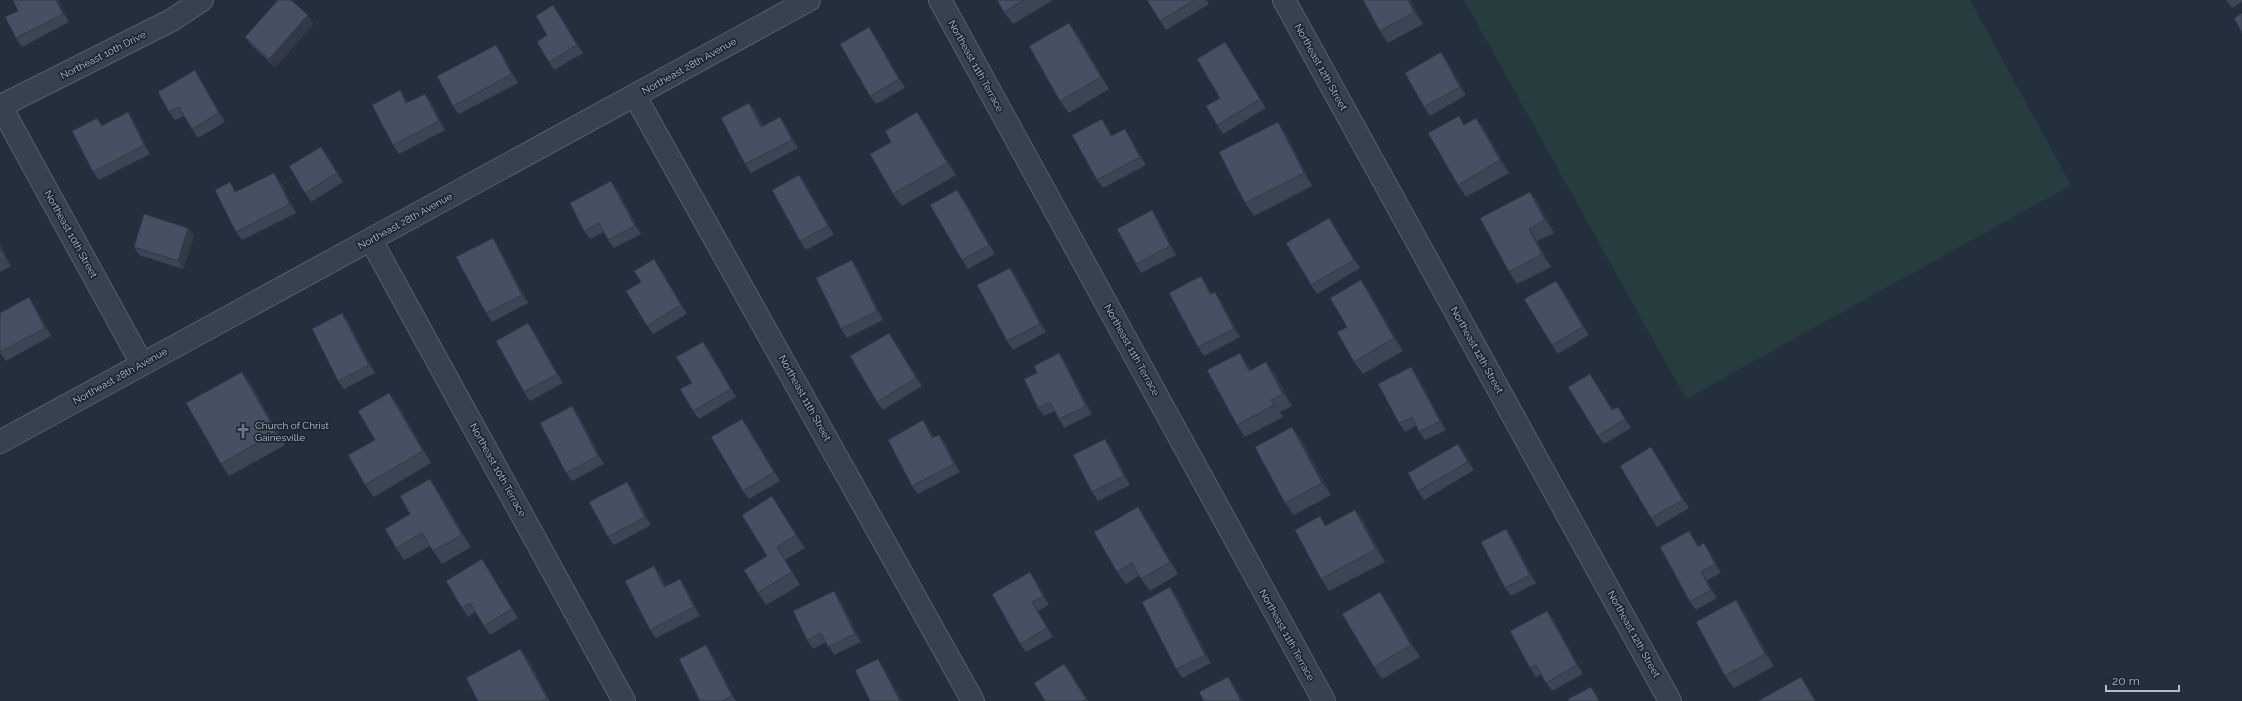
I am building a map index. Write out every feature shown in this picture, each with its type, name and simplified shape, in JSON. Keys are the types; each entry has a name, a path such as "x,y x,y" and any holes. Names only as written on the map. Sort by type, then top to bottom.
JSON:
{"street":[{"name":"Northeast 10th Drive","path":"0,105 172,20 202,0"},
{"name":"Northeast 28th Avenue","path":"0,442 809,0"},
{"name":"Northeast 11th Terrace","path":"940,0 1324,701"},
{"name":"Northeast 12th Street","path":"1284,0 1670,701"},
{"name":"Northeast 11th Street","path":"635,96 973,701"},
{"name":"Northeast 10th Street","path":"0,105 142,364"},
{"name":"Northeast 10th Terrace","path":"372,240 624,701"}],"green space":[{"path":"1464,0 1970,0 2071,185 1686,399"}],"building":[{"path":"13,0 56,0 63,14 16,38 5,17 18,11"},
{"path":"278,0 291,0 308,15 269,59 245,37"},
{"path":"997,0 1024,0 1004,12"},
{"path":"1147,0 1195,0 1160,21"},
{"path":"1363,0 1408,0 1414,12 1380,31"},
{"path":"553,5 577,45 549,62 537,42 547,35 536,16"},
{"path":"2242,13 2242,33 2234,18"},
{"path":"1069,23 1101,77 1060,101 1029,46"},
{"path":"869,27 899,79 870,96 840,44"},
{"path":"1225,42 1260,99 1217,125 1206,106 1220,98 1197,59"},
{"path":"496,45 512,74 453,106 437,76"},
{"path":"1441,52 1460,87 1424,107 1405,73"},
{"path":"195,70 219,113 192,129 179,107 169,112 158,92"},
{"path":"400,90 406,103 425,94 439,121 393,145 372,105"},
{"path":"749,103 761,127 780,117 792,140 745,164 721,118"},
{"path":"128,112 144,145 93,172 72,131 97,118 102,126"},
{"path":"917,112 947,163 893,194 870,154 891,142 885,131"},
{"path":"1459,116 1464,125 1476,118 1500,160 1458,185 1428,133"},
{"path":"1102,119 1111,136 1125,129 1140,157 1097,180 1072,135"},
{"path":"1278,122 1304,173 1245,203 1219,152"},
{"path":"321,147 337,173 305,193 289,166"},
{"path":"274,173 290,204 236,232 215,190 230,182 235,192"},
{"path":"799,175 828,226 800,241 772,190"},
{"path":"611,181 635,226 608,240 599,223 584,231 570,203"},
{"path":"957,190 989,245 962,260 930,205"},
{"path":"1530,192 1545,220 1529,229 1542,254 1509,272 1480,218"},
{"path":"1152,210 1170,246 1136,264 1117,229"},
{"path":"144,214 188,228 178,261 134,247"},
{"path":"1329,218 1354,260 1311,285 1286,243"},
{"path":"493,238 522,295 486,313 456,257"},
{"path":"0,247 5,258 0,260"},
{"path":"654,259 681,305 647,326 626,291 641,282 634,271"},
{"path":"852,260 877,311 841,329 816,278"},
{"path":"1010,268 1040,324 1007,341 977,285"},
{"path":"1201,276 1210,294 1215,292 1234,329 1198,347 1169,293"},
{"path":"1361,280 1394,338 1354,362 1337,332 1347,327 1330,298"},
{"path":"1556,281 1583,327 1552,345 1524,299"},
{"path":"29,297 45,328 0,352 0,313"},
{"path":"342,313 369,365 338,381 312,329"},
{"path":"528,323 557,374 524,392 496,341"},
{"path":"889,333 916,378 877,402 850,356"},
{"path":"703,342 731,389 693,411 680,389 692,383 676,357"},
{"path":"1059,353 1086,406 1059,419 1050,402 1038,408 1024,379 1037,373 1034,366"},
{"path":"1240,353 1249,371 1266,362 1283,394 1271,400 1274,405 1237,425 1207,370"},
{"path":"1411,367 1440,421 1419,432 1412,417 1399,423 1378,384"},
{"path":"242,372 276,432 221,464 186,403"},
{"path":"1590,374 1612,410 1618,407 1625,419 1598,436 1568,387"},
{"path":"389,393 423,451 365,485 348,455 375,440 358,411"},
{"path":"572,406 598,456 566,473 540,423"},
{"path":"742,419 774,472 743,491 711,437"},
{"path":"923,420 932,438 939,435 954,464 912,486 888,440"},
{"path":"1292,427 1322,483 1285,503 1255,447"},
{"path":"1105,439 1124,476 1092,492 1073,455"},
{"path":"1458,444 1468,462 1418,491 1408,473"},
{"path":"1651,447 1683,500 1651,518 1620,466"},
{"path":"430,479 462,535 433,551 422,533 396,548 385,529 410,514 400,496"},
{"path":"627,482 645,517 608,537 589,502"},
{"path":"772,496 796,535 777,547 792,572 758,593 744,570 767,556 742,515"},
{"path":"1138,507 1170,562 1141,579 1132,563 1117,572 1094,532"},
{"path":"1355,510 1376,549 1321,579 1295,530 1320,516 1325,526"},
{"path":"1506,529 1530,575 1505,588 1481,542"},
{"path":"1689,531 1698,547 1704,543 1715,564 1701,572 1711,590 1690,602 1660,547"},
{"path":"482,559 512,609 484,626 470,603 462,608 446,581"},
{"path":"654,566 664,587 680,579 694,607 650,630 625,581"},
{"path":"1030,572 1043,596 1032,602 1047,628 1020,644 992,594"},
{"path":"1170,587 1205,655 1176,669 1142,602"},
{"path":"834,591 855,634 828,647 821,633 807,640 793,611"},
{"path":"1380,592 1411,645 1374,667 1342,614"},
{"path":"1736,600 1765,654 1725,676 1696,622"},
{"path":"1547,611 1577,665 1546,683 1536,665 1530,668 1510,631"},
{"path":"706,645 732,696 722,701 700,701 679,659"},
{"path":"520,649 547,698 541,701 478,701 466,678"},
{"path":"878,659 900,701 870,701 855,670"},
{"path":"1064,664 1086,699 1082,701 1045,701 1034,683"},
{"path":"1228,677 1241,701 1204,701 1199,692"},
{"path":"1801,677 1815,701 1758,701"},
{"path":"1591,687 1599,701 1569,701 1568,699"}],"place":[{"name":"Church of Christ Gainesville","path":"243,431"}]}
